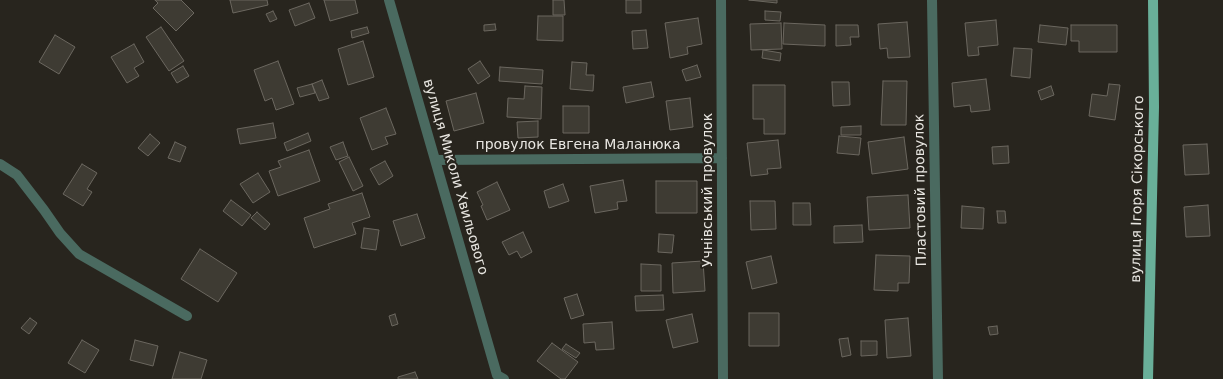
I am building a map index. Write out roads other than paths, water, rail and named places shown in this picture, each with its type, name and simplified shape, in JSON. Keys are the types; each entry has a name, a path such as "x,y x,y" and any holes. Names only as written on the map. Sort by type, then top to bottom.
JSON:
{"main road":[{"name":"вулиця Ігоря Сікорського","path":"1148,379 1154,108 1153,0"}],"street":[{"name":"вулиця Миколи Хвильового","path":"389,0 493,362 501,377"},
{"name":"Учнівський провулок","path":"721,0 722,379"},
{"name":"Пластовий провулок","path":"932,0 938,379"},
{"name":"провулок Евгена Маланюка","path":"435,160 722,158"},
{"path":"0,164 17,175 60,233 79,254 187,316"}]}
